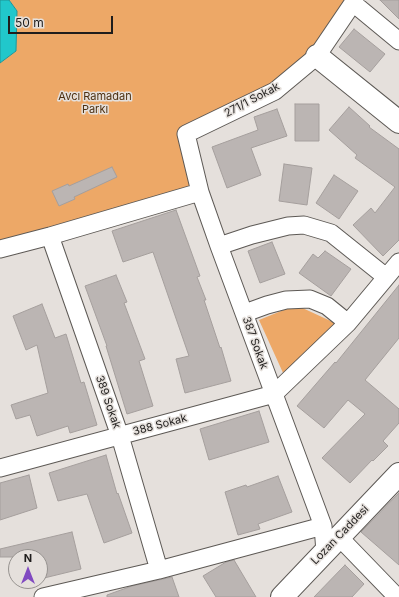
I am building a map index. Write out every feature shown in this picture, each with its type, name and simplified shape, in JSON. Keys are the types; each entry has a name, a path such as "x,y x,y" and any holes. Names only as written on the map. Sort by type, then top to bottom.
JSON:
{"street":[{"path":"354,2 399,41"},
{"name":"271/1 Sokak","path":"186,134 275,91 317,56 354,2"},
{"path":"317,56 399,122"},
{"name":"387 Sokak","path":"186,134 200,192 219,246 329,538"},
{"path":"0,249 50,236 200,192"},
{"path":"219,246 252,235 288,226 304,225 331,233 386,277"},
{"name":"389 Sokak","path":"50,236 120,436 159,570"},
{"path":"274,394 348,323 399,262"},
{"path":"245,313 286,300 310,299 327,306 348,323"},
{"name":"388 Sokak","path":"0,468 274,394"},
{"name":"Lozan Caddesi","path":"282,597 329,538 399,474"},
{"path":"43,597 159,570 329,538 398,597"}],"green space":[{"name":"Avcı Ramadan Parkı","path":"9,0 355,0 317,56 186,134 200,192 0,249 0,63 16,51 17,11"},
{"path":"296,305 335,323 284,375 259,320"}],"water":[{"path":"0,0 9,0 17,11 16,51 0,63"}],"building":[{"path":"380,0 399,0 399,19"},
{"path":"354,29 385,54 370,72 339,47"},
{"path":"295,104 319,104 319,141 295,141"},
{"path":"349,107 370,126 369,127 399,149 399,240 383,256 353,225 371,208 375,213 395,187 355,158 357,155 329,130"},
{"path":"277,109 287,136 251,148 261,175 227,188 212,147 258,130 254,117"},
{"path":"284,164 312,168 307,205 279,201"},
{"path":"112,167 117,177 74,197 75,199 59,206 52,191 68,184 69,186"},
{"path":"334,175 358,191 339,219 316,203"},
{"path":"176,210 200,276 197,277 206,300 204,300 220,348 221,347 231,381 185,393 176,359 189,356 153,252 123,262 112,231"},
{"path":"272,242 285,274 260,283 248,251"},
{"path":"325,251 351,269 331,296 299,273 313,254 318,258"},
{"path":"116,275 127,302 124,303 145,359 139,361 153,406 127,414 107,346 85,286"},
{"path":"399,285 399,338 365,380 399,409 399,423 383,441 388,446 350,483 322,458 365,414 348,400 324,428 297,406 335,362 336,363"},
{"path":"42,304 55,338 66,334 81,383 84,382 97,425 70,433 68,426 37,436 30,415 16,419 11,405 48,393 37,345 26,350 13,316"},
{"path":"259,411 269,442 209,460 200,429"},
{"path":"106,455 117,494 118,493 132,533 104,543 87,494 58,501 49,473"},
{"path":"29,475 37,508 0,520 0,483"},
{"path":"278,476 292,512 258,524 260,529 238,535 225,492 246,485 247,487"},
{"path":"399,493 399,565 361,532"},
{"path":"72,532 81,569 48,577 48,549 8,549 8,557 0,557 0,549"},
{"path":"234,560 256,597 216,597 203,576 226,562"},
{"path":"345,565 364,584 352,597 314,597"},
{"path":"172,577 179,597 107,597 107,595 132,586"}]}
